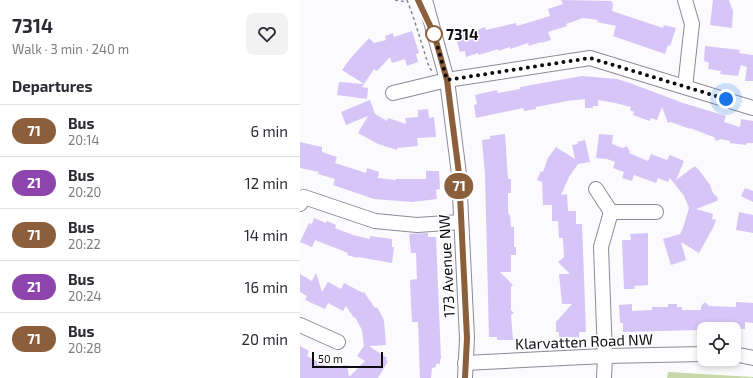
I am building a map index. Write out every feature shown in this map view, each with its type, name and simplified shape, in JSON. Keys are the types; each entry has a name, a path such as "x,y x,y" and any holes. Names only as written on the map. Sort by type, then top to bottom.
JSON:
{"street":[{"name":"173 Avenue NW","path":"425,0 434,34 440,82 459,174 467,338 465,378"},
{"path":"685,0 692,24 685,87"},
{"name":"173 Avenue NW","path":"411,1 434,34"},
{"path":"393,93 440,82 590,58 753,108"},
{"path":"596,189 611,212 601,247 605,356 604,378"},
{"path":"302,201 375,221 417,225 461,222"},
{"path":"611,212 656,212"},
{"path":"300,325 338,342"},
{"name":"Klarvatten Road NW","path":"465,363 605,356 697,354"},
{"path":"741,355 753,358"}],"path":[{"path":"395,0 411,1 414,19 440,82"}],"green space":[{"path":"668,372 753,377 753,378 667,378"}],"building":[{"path":"561,0 611,1 613,4 612,11 663,28 664,25 676,28 670,46 668,45 665,54 613,36 616,26 597,22 598,20 583,18 566,24 567,26 548,32 551,40 541,43 529,46 528,43 510,49 510,47 498,51 498,49 479,55 478,53 466,57 465,51 460,52 456,38 462,36 465,31 469,33 485,27 486,30 516,23 517,26 550,16 548,9 563,4"},
{"path":"713,0 729,0 733,11 732,28 710,25"},
{"path":"412,31 419,53 416,54 418,62 407,66 405,59 392,63 390,57 377,71 374,69 364,84 342,70 369,38 374,43 386,40 385,36 393,33 394,37"},
{"path":"705,46 740,50 739,53 753,55 753,81 745,81 747,67 741,65 738,76 720,74 721,71 708,69 709,63 704,61"},
{"path":"582,76 617,79 630,83 683,103 726,116 724,122 740,127 741,119 753,121 753,143 747,143 746,145 730,143 730,141 721,139 716,141 714,137 690,128 671,122 668,123 662,107 657,120 651,118 650,121 633,115 634,112 630,110 631,107 598,100 598,106 593,106 593,108 585,108 585,99 536,107 536,109 524,111 523,108 476,118 474,105 477,104 475,95 497,90 498,93 520,89 520,87"},
{"path":"339,82 364,84 362,87 368,88 367,99 337,95"},
{"path":"370,100 375,114 387,121 388,118 406,124 405,118 418,117 418,110 428,109 429,118 434,117 436,137 417,138 418,146 397,148 397,150 378,144 358,133 368,116 346,125 341,112"},
{"path":"505,134 508,179 511,179 511,193 508,193 508,211 510,215 511,227 514,227 514,247 516,247 516,255 511,255 511,272 500,272 513,285 511,287 511,310 514,313 511,315 513,340 497,340 497,337 489,337 485,175 482,140 490,139 490,136"},
{"path":"599,134 613,135 612,144 623,148 627,146 630,152 629,153 648,161 651,154 667,160 670,155 684,161 676,180 695,166 699,170 710,185 713,193 718,198 717,201 696,209 713,214 712,219 716,220 699,253 681,242 686,260 671,265 663,239 680,234 683,228 689,208 684,196 670,178 668,182 658,178 656,183 634,175 632,181 622,178 624,172 613,168 615,162 607,159 596,158"},
{"path":"585,140 590,162 578,164 569,177 561,195 567,194 568,211 576,211 576,224 582,224 586,332 579,332 579,337 559,337 559,332 556,332 556,322 572,304 562,304 559,274 570,274 558,262 564,257 563,238 559,238 558,221 552,221 552,205 543,205 542,182 537,180 541,171 543,172 548,158 556,147 575,159 572,145 578,144 577,142"},
{"path":"300,142 322,147 322,152 337,157 335,163 366,173 367,168 379,172 378,178 396,180 426,179 426,171 439,171 440,189 436,190 437,199 412,202 374,199 333,185 335,179 318,174 319,172 300,168"},
{"path":"745,188 753,191 753,202 741,196"},
{"path":"739,212 753,215 753,233 736,230"},
{"path":"314,218 326,223 327,221 336,225 335,228 353,235 370,239 370,236 392,239 392,247 394,247 392,263 347,255 348,253 315,240 312,247 300,242 309,223 312,224"},
{"path":"428,233 428,237 436,237 441,359 440,364 436,364 436,367 432,368 431,378 420,378 418,322 412,322 410,280 417,279 416,253 411,253 409,234"},
{"path":"648,233 648,285 634,286 635,289 624,289 622,240 631,240 630,234"},
{"path":"316,273 322,292 328,282 341,289 344,283 363,293 364,292 375,308 377,307 384,320 386,345 369,346 387,358 386,360 388,361 378,378 300,378 300,346 309,351 307,356 326,366 337,367 347,365 349,377 365,361 357,356 364,346 362,330 355,317 354,318 346,306 343,311 328,303 325,309 305,300 307,296 300,292 300,274 312,281"},
{"path":"705,302 709,306 736,307 736,302 753,303 753,323 745,322 745,329 741,329 741,322 697,322 697,330 623,332 623,323 620,323 619,305 632,304 632,311 652,310 652,307 668,307 668,304 677,304 677,307 682,307 682,310 701,310 701,306"}],"bus line":[{"name":"71","path":"418,0 434,34 447,80 459,174 467,338 465,378"}],"place":[{"name":"7314","path":"434,34"}],"route":[{"path":"434,34 447,80 590,58 726,99"}]}
